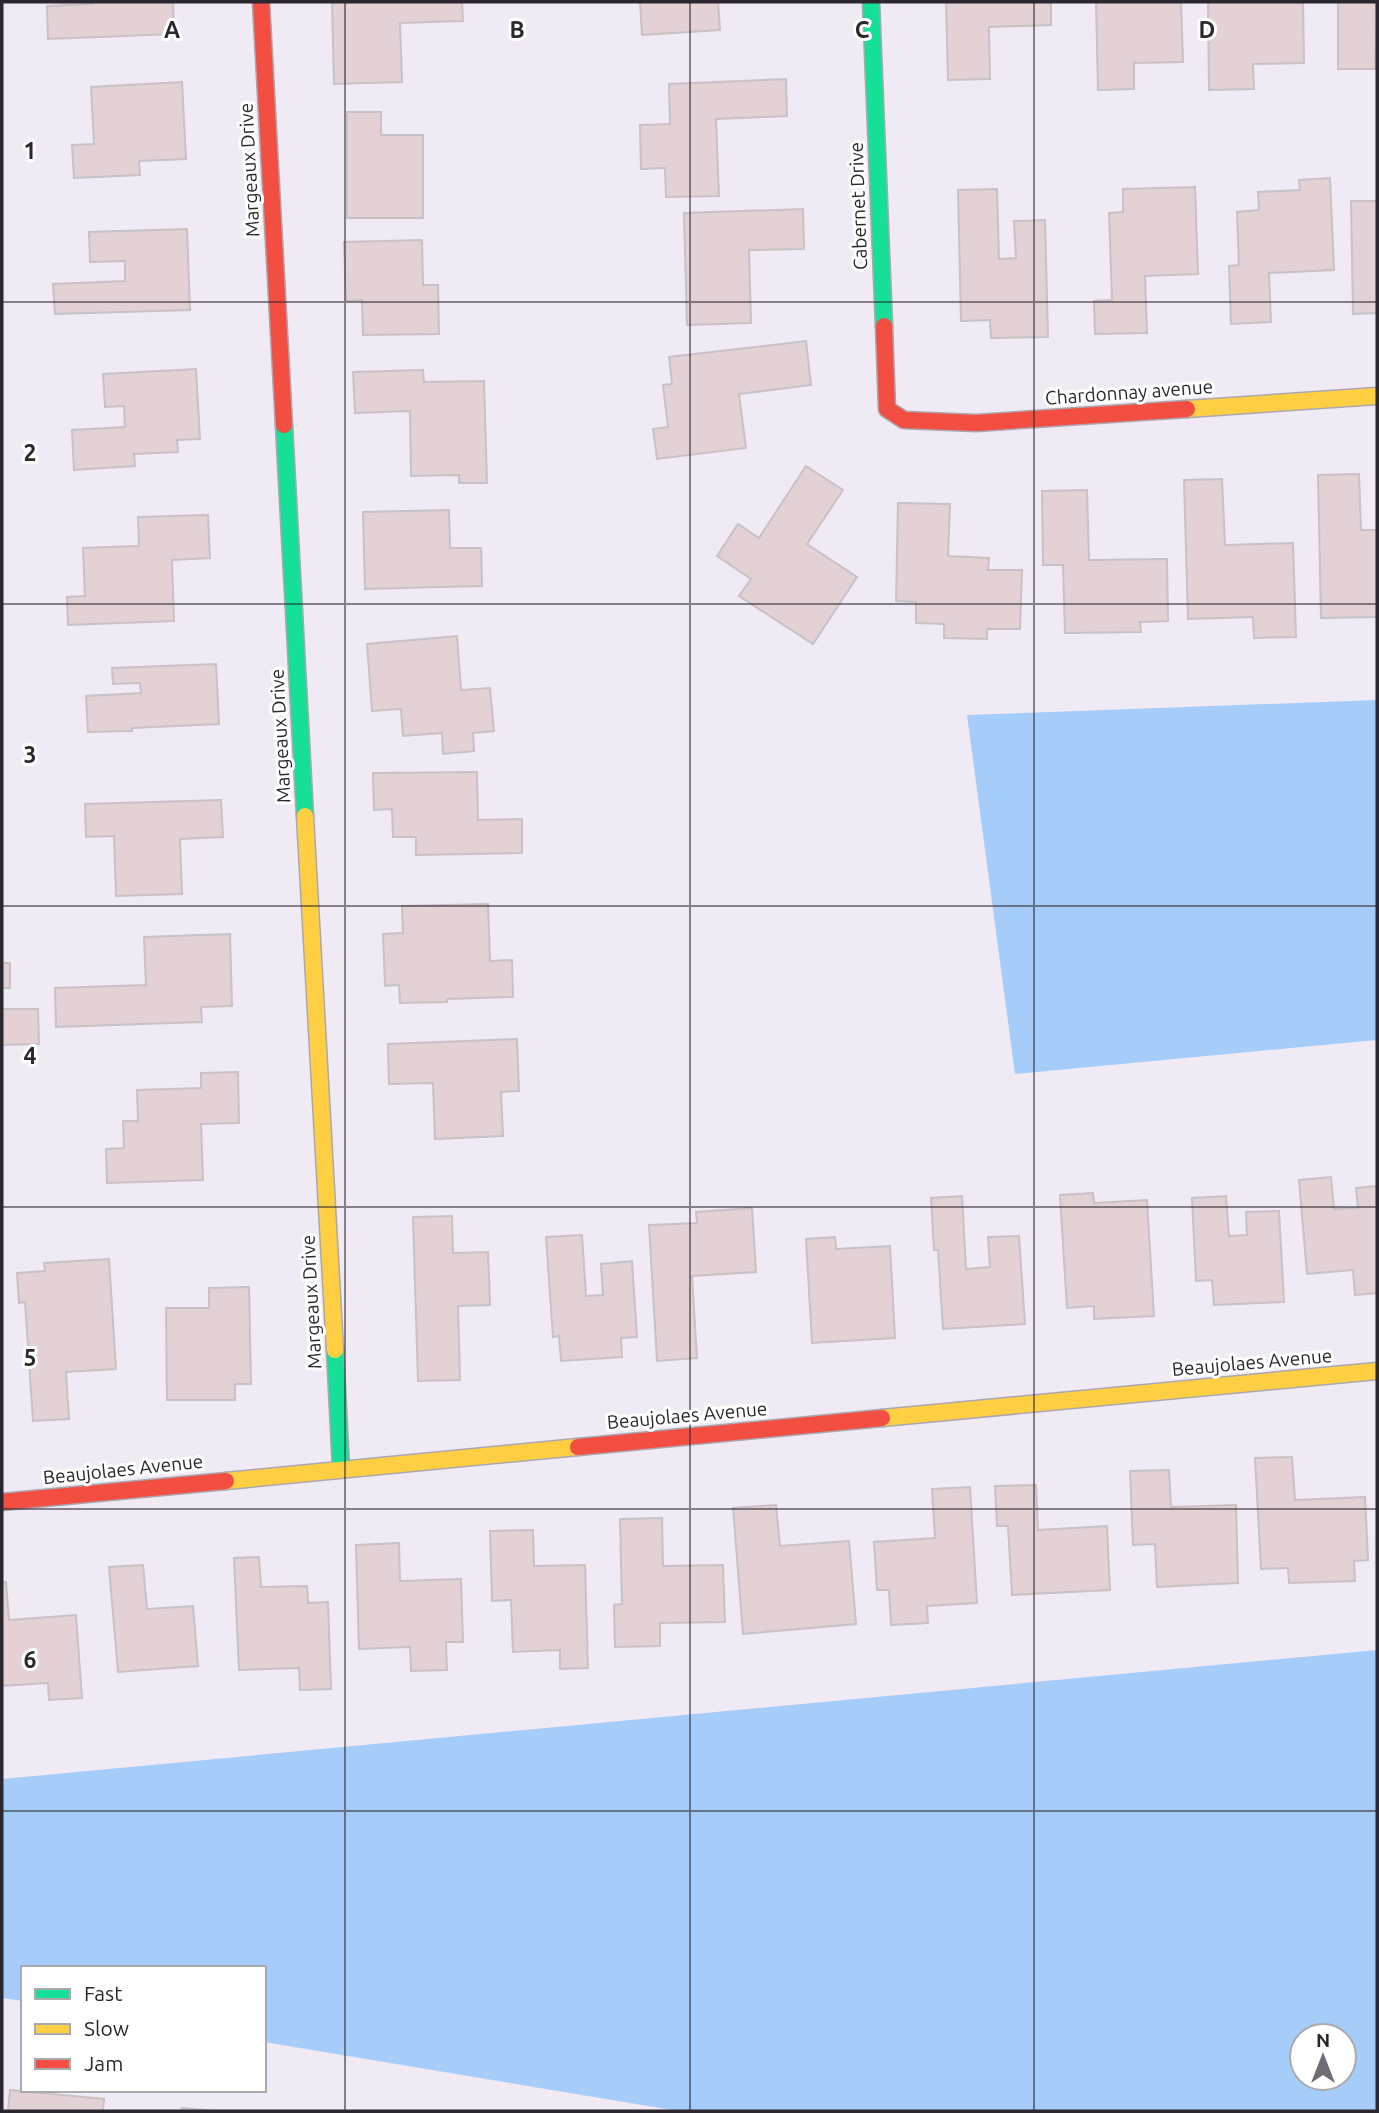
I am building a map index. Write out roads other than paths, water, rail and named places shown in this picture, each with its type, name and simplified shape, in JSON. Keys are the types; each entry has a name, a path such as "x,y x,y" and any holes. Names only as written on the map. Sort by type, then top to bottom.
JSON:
{"street":[{"name":"Margeaux Drive","path":"261,2 341,1469"},
{"name":"Cabernet Drive","path":"871,2 887,409"},
{"name":"Chardonnay avenue","path":"887,409 904,420 976,423 1377,396"},
{"name":"Beaujolaes Avenue","path":"2,1502 1377,1371"}],"water":[{"path":"1377,700 1377,1040 1015,1074 967,715"},
{"path":"1377,1650 1377,2111 678,2111 266,2042 266,1966 21,1966 21,2001 2,1998 2,1779"}]}
